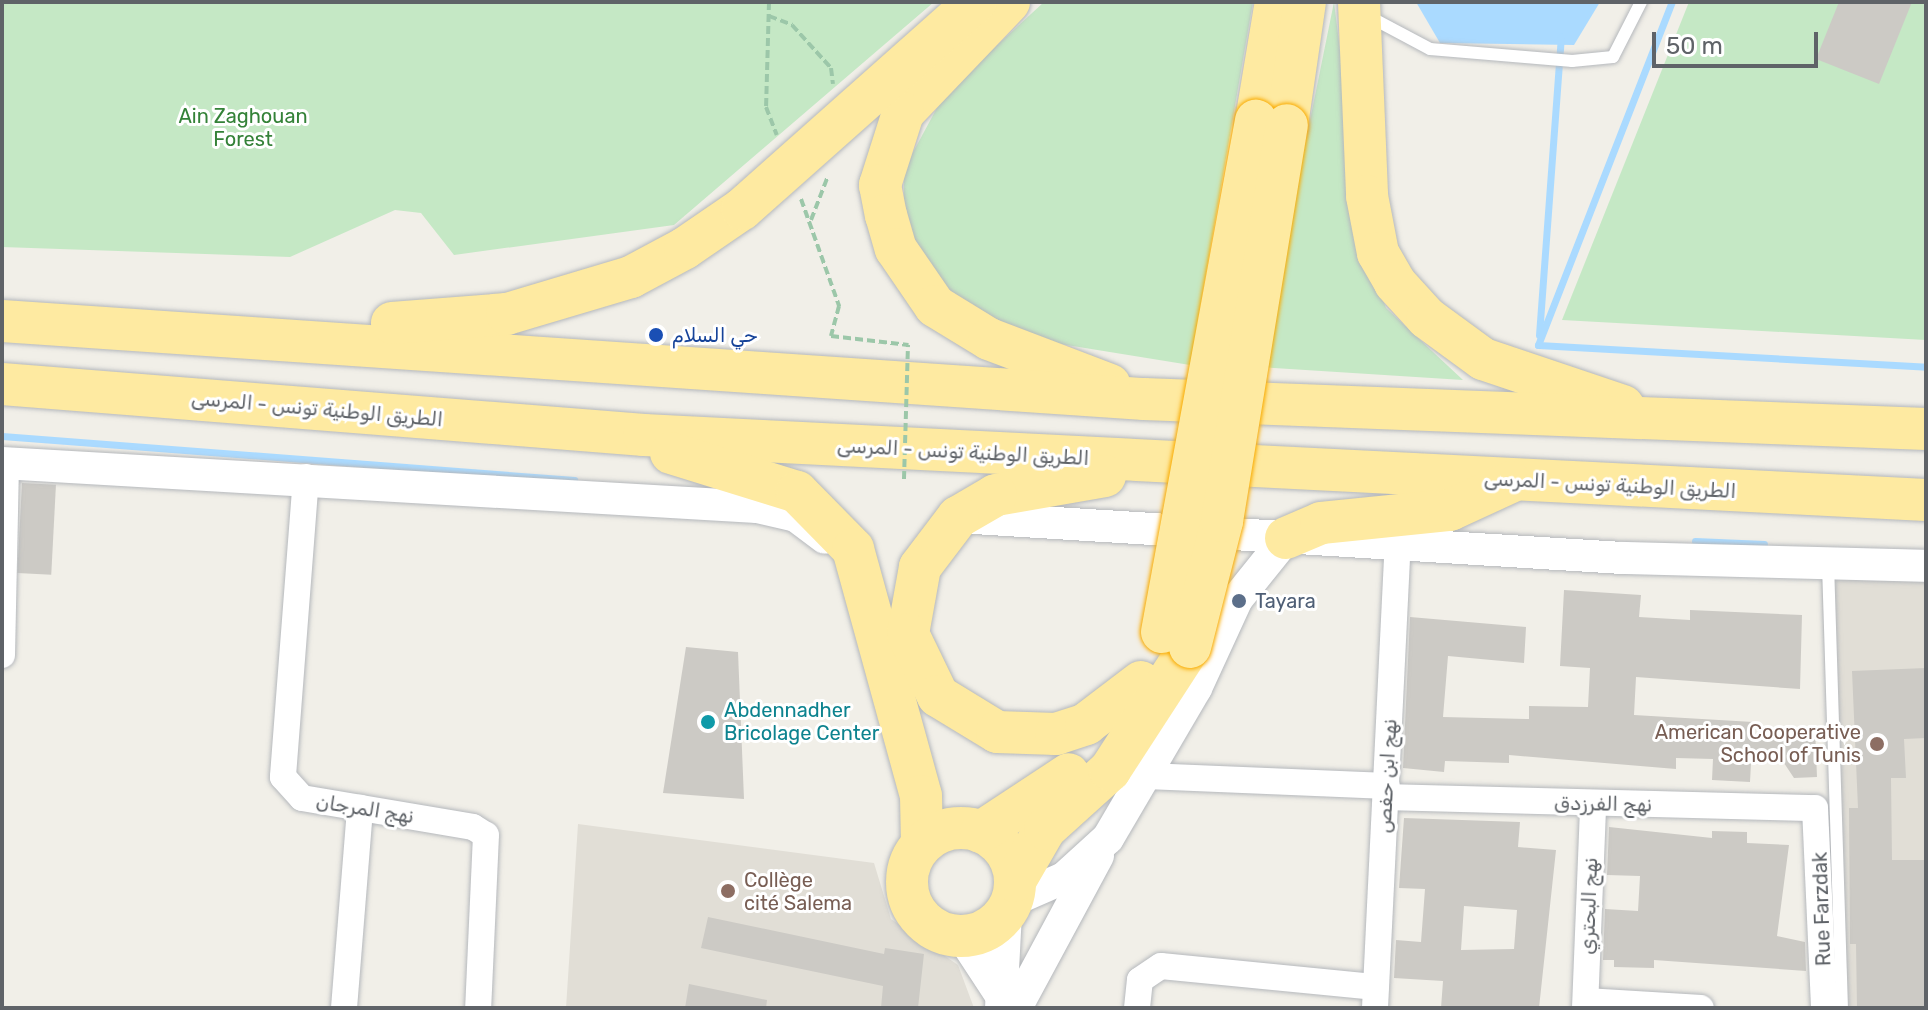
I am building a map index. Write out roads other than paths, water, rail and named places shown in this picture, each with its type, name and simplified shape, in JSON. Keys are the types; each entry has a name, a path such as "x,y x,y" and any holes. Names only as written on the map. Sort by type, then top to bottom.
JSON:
{"highway":[{"path":"221,340 507,314 631,277 742,209 975,2"},
{"path":"1009,2 903,113 880,185 896,249 918,290 956,321 1144,399"},
{"path":"1141,682 1135,702 1086,759 1031,804 981,832 939,832 922,844 910,862 911,903 941,932 962,936 979,933 1011,898 1045,829 1110,770 1176,640 1222,521 1272,123 1276,2"},
{"path":"1272,123 1305,2"},
{"path":"1359,6 1367,196 1378,253 1395,283 1427,318 1483,359 1669,422"},
{"path":"2,321 221,340 780,369 1144,399 1669,422 1926,429"},
{"name":"الطريق الوطنية تونس - المرسى","path":"2,384 644,435 1163,465 1926,500"},
{"path":"644,435 700,464 759,474 797,492 853,549 921,796 922,844"},
{"path":"1163,465 996,495 958,517 920,567 908,616 916,659 938,696 963,718 1024,737 1086,724 1141,682 1176,640"},
{"path":"1286,538 1321,523 1450,510 1518,479"},
{"path":"981,832 1011,861 1011,898"}],"street":[{"path":"2,655 4,463 306,477 780,511 821,534 865,594"},
{"name":"نهج المرجان","path":"306,477 280,764 286,786 302,798 473,827 486,835 478,1008"},
{"path":"958,517 1398,544 1926,566"},
{"path":"1007,1005 1147,776 1237,599 1286,538"},
{"name":"نهج ابن حفص","path":"1375,997 1398,544"},
{"name":"نهج الفرزدق","path":"1147,776 1593,805 1829,810"},
{"name":"نهج البحتري","path":"1586,1005 1593,805"},
{"path":"344,1008 360,808"},
{"name":"Rue Farzdak","path":"1824,1008 1829,810"},
{"path":"1007,1005 1011,898 1064,878 1108,838"},
{"path":"962,936 1007,1005"},
{"path":"1137,1008 1140,980 1161,966 1375,997"},
{"path":"1586,1005 1701,1008"}],"lane":[{"path":"1359,6 1430,49 1572,61 1613,57 1641,2"},
{"path":"1828,564 1829,810 1842,1008"}],"water":[{"path":"1416,2 1600,2 1574,45 1440,43"}],"waterway":[{"path":"1538,345 1672,2"},
{"path":"1539,335 1561,37"},
{"path":"1538,345 1926,367"},
{"path":"2,436 574,480"},
{"path":"1695,541 1764,544"}],"place":[{"name":"حي السلام","path":"656,335"},
{"name":"Tayara","path":"1239,601"},
{"name":"Abdennadher Bricolage Center","path":"708,722"},
{"name":"American Cooperative School of Tunis","path":"1877,744"},
{"name":"Collège cité Salema","path":"728,891"}],"park label":[{"name":"Ain Zaghouan Forest","path":"243,128"}]}
